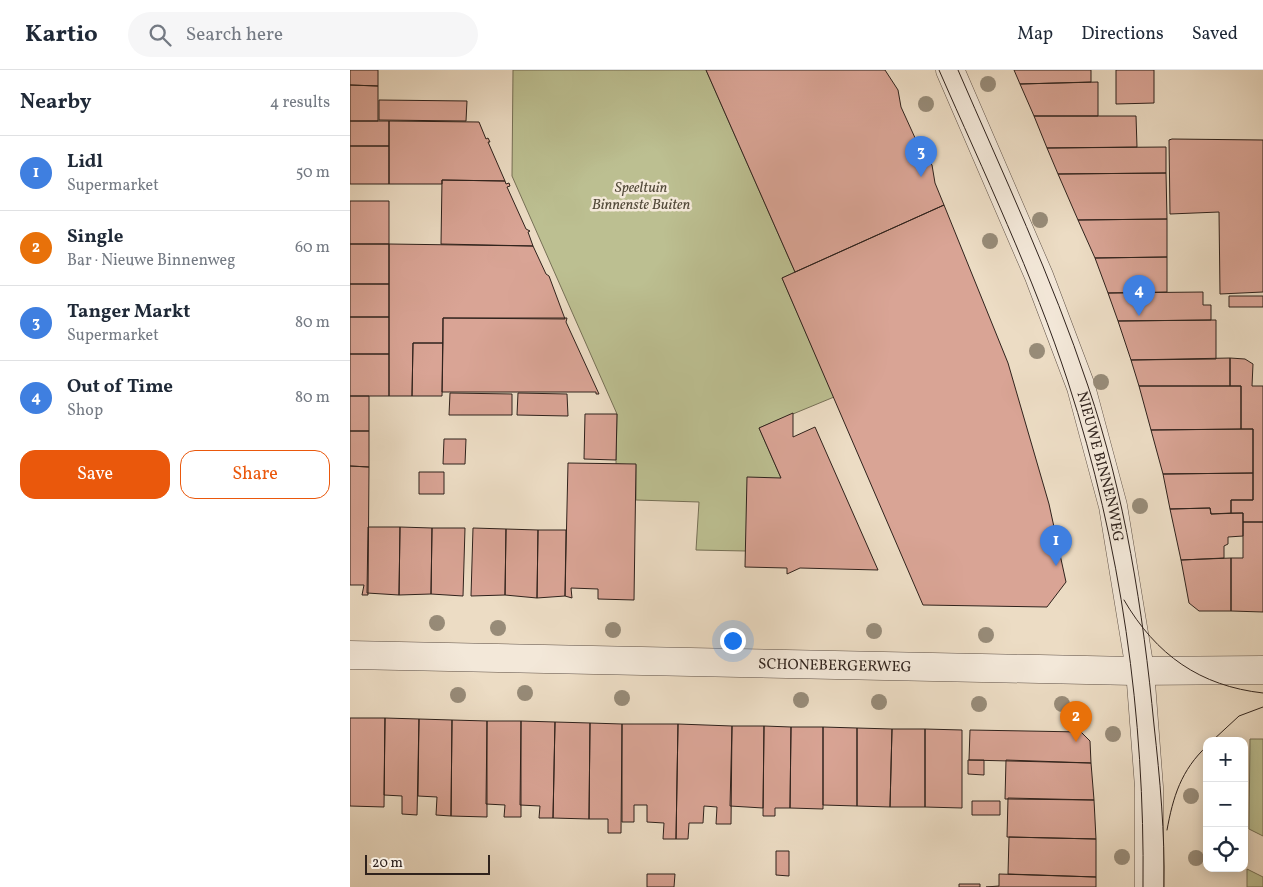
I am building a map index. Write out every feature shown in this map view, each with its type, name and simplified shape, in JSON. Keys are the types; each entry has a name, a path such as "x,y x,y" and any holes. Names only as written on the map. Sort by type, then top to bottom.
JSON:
{"street":[{"name":"NIEUWE BINNENWEG","path":"950,70 1039,276 1081,388 1113,506 1140,670 1149,787 1149,887"},
{"name":"SCHONEBERGERWEG","path":"350,655 1140,670 1263,670"}],"green space":[{"name":"Speeltuin Binnenste Buiten","path":"513,70 706,70 795,272 782,278 834,397 759,428 781,478 746,551 696,550 699,502 636,500 636,465 616,464 617,414 512,176"},
{"path":"1250,739 1263,739 1263,836 1249,829"},
{"path":"1248,870 1263,877 1263,887 1247,887"}],"building":[{"path":"350,70 378,70 378,86 350,85"},
{"path":"706,70 885,70 898,90 901,107 921,151 932,165 935,183 944,205 795,272"},
{"path":"1014,70 1091,70 1091,82 1020,84"},
{"path":"1116,70 1154,70 1154,103 1116,104"},
{"path":"1098,82 1098,116 1034,116 1020,84"},
{"path":"350,85 378,86 378,121 350,121"},
{"path":"379,100 467,101 466,121 379,120"},
{"path":"1034,116 1136,116 1137,147 1047,148"},
{"path":"350,121 389,121 389,146 350,146"},
{"path":"389,121 479,122 486,139 488,138 490,142 488,142 505,181 442,180 442,184 389,184"},
{"path":"1169,140 1263,140 1263,292 1220,294 1219,212 1170,214"},
{"path":"350,146 389,146 389,184 350,184"},
{"path":"1166,147 1166,173 1058,174 1047,148"},
{"path":"1166,173 1167,219 1078,220 1058,174"},
{"path":"442,180 505,181 506,184 509,183 510,186 507,187 526,229 530,231 528,232 533,246 441,244"},
{"path":"350,201 389,201 389,244 350,244"},
{"path":"944,205 1008,363 1049,504 1066,582 1047,607 923,605 782,278"},
{"path":"1167,219 1167,257 1095,258 1078,220"},
{"path":"350,244 389,244 389,284 350,284"},
{"path":"389,244 533,246 546,274 549,276 565,319 443,318 443,343 413,343 412,396 389,396"},
{"path":"1167,257 1167,292 1108,293 1095,258"},
{"path":"350,284 389,284 389,317 350,317"},
{"path":"1203,292 1203,305 1211,305 1211,320 1118,321 1108,293"},
{"path":"1229,296 1263,296 1263,307 1229,307"},
{"path":"350,317 389,317 389,354 350,354"},
{"path":"443,318 567,318 566,322 599,394 596,394 596,392 442,392"},
{"path":"1216,320 1216,359 1131,360 1118,321"},
{"path":"413,343 443,343 442,396 412,396"},
{"path":"350,354 389,354 389,396 350,396"},
{"path":"1230,358 1245,359 1253,364 1252,386 1263,386 1263,522 1243,522 1243,513 1231,513 1231,500 1253,500 1253,429 1241,429 1241,386 1230,386"},
{"path":"1230,358 1230,386 1139,386 1131,360"},
{"path":"1139,386 1241,386 1241,429 1151,430"},
{"path":"450,393 512,394 512,415 449,415"},
{"path":"518,393 567,394 568,416 517,415"},
{"path":"350,396 369,396 369,431 350,431"},
{"path":"793,413 793,437 815,427 878,570 800,568 787,574 787,568 745,567 747,477 781,478 759,428"},
{"path":"585,414 617,414 616,460 584,459"},
{"path":"1253,429 1253,473 1163,474 1151,430"},
{"path":"350,431 369,431 369,467 350,466"},
{"path":"444,439 466,439 465,464 443,464"},
{"path":"568,463 636,464 634,600 598,599 598,589 571,588 572,598 565,596"},
{"path":"350,466 369,467 368,595 362,595 364,585 350,585"},
{"path":"419,472 444,472 444,494 419,494"},
{"path":"1253,473 1253,500 1231,500 1231,513 1211,514 1210,508 1170,509 1163,474"},
{"path":"1210,508 1211,514 1243,513 1243,536 1228,537 1228,544 1224,546 1224,558 1181,560 1170,509"},
{"path":"1243,522 1263,522 1263,612 1231,611 1231,558 1243,558"},
{"path":"368,527 400,527 399,595 367,593"},
{"path":"400,527 432,528 431,594 399,595"},
{"path":"432,528 465,528 463,596 431,594"},
{"path":"473,528 506,529 505,595 471,596"},
{"path":"506,529 538,530 537,598 505,595"},
{"path":"538,530 566,530 565,596 537,598"},
{"path":"1231,558 1231,611 1199,611 1189,603 1181,560"},
{"path":"350,718 385,718 384,807 350,806"},
{"path":"385,718 419,719 417,815 402,814 402,796 384,795"},
{"path":"419,719 452,720 451,816 436,815 437,797 418,796"},
{"path":"452,720 487,721 487,817 451,816"},
{"path":"487,721 521,721 521,817 504,817 505,805 486,804"},
{"path":"521,721 555,722 553,818 539,818 540,806 520,805"},
{"path":"555,722 590,723 589,819 553,818"},
{"path":"590,723 622,724 621,833 608,833 608,819 589,819"},
{"path":"622,724 678,724 676,839 663,839 664,823 647,822 647,805 634,805 634,822 622,822"},
{"path":"678,724 732,726 731,824 716,824 717,807 704,806 703,823 689,823 688,839 676,839"},
{"path":"732,726 764,726 763,808 730,806"},
{"path":"764,726 791,727 790,808 775,808 775,816 763,816"},
{"path":"791,727 823,727 823,809 790,808"},
{"path":"823,727 857,728 857,806 823,805"},
{"path":"857,728 892,729 890,807 857,806"},
{"path":"892,729 925,729 925,807 890,807"},
{"path":"925,729 962,730 962,808 925,807"},
{"path":"970,730 1081,732 1090,741 1091,763 969,760"},
{"path":"968,760 984,760 984,775 968,774"},
{"path":"1006,760 1091,763 1094,800 1005,799"},
{"path":"1008,798 1094,800 1096,839 1007,837"},
{"path":"972,801 1000,801 1000,815 972,815"},
{"path":"1009,837 1096,839 1096,877 1008,874"},
{"path":"776,851 789,851 789,876 776,875"},
{"path":"647,874 675,874 674,887 647,887"},
{"path":"999,874 1096,877 1096,887 986,887 999,886"},
{"path":"959,884 980,884 980,887 959,887"}],"tram line":[{"path":"939,70 1007,224 1039,303 1068,382 1087,443 1116,568 1134,695 1140,759 1143,887"},
{"path":"958,70 1059,306 1088,386 1112,469 1131,554 1150,682 1160,786 1164,846 1164,887"},
{"path":"1124,600 1150,637 1165,652 1182,664 1200,675 1219,683 1263,693"},
{"path":"1216,737 1239,716 1263,707"},
{"path":"1167,830 1175,795 1184,774 1203,750"}],"place":[{"name":"Tanger Markt","path":"921,177"},
{"name":"Out of Time","path":"1139,316"},
{"name":"Lidl","path":"1056,566"},
{"name":"Single","path":"1076,742"}]}
